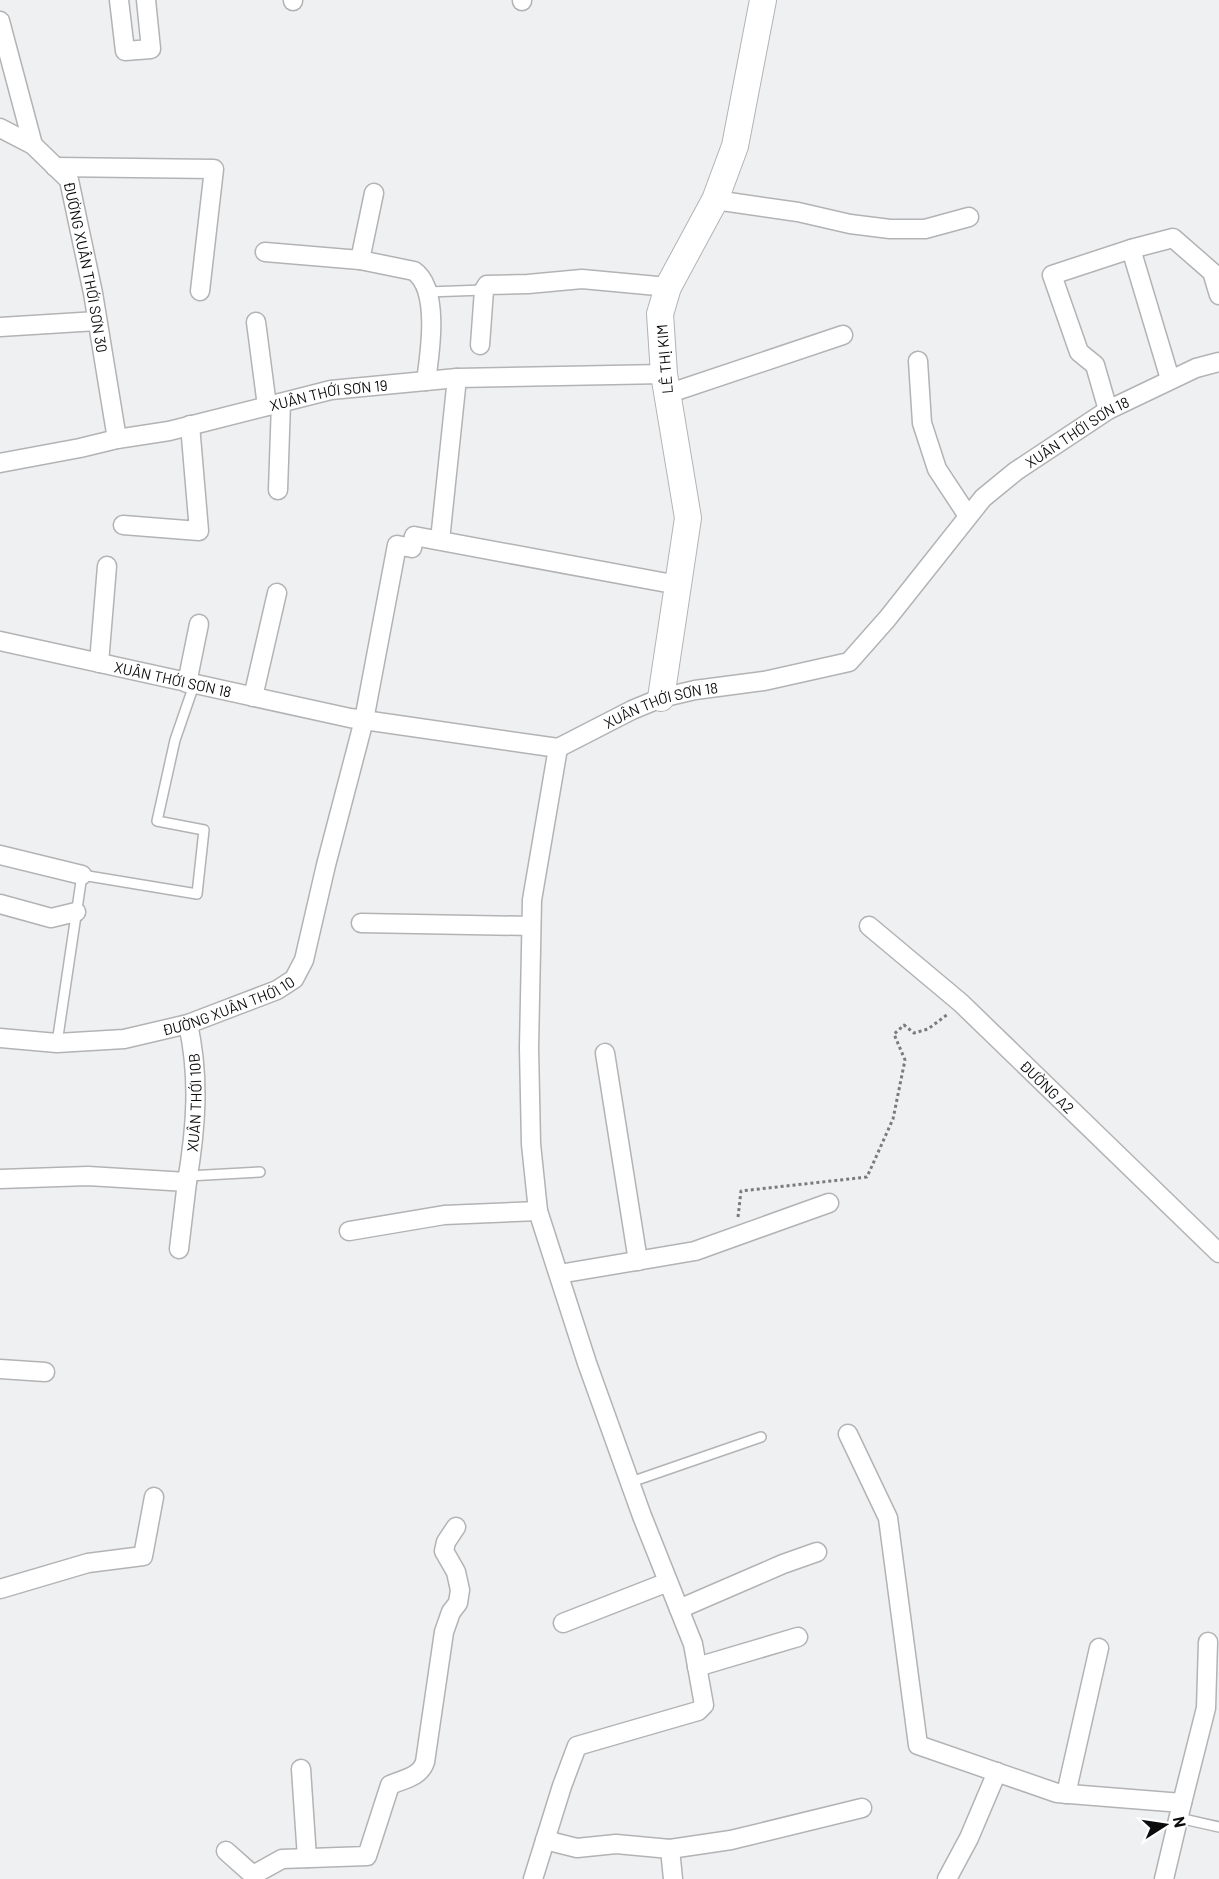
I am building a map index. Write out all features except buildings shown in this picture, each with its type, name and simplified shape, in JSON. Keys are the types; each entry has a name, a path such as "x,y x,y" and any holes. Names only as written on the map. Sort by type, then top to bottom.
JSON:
{"street":[{"path":"119,0 124,51 151,49 146,0"},
{"name":"LÊ THỊ KIM","path":"661,698 688,518 665,384 660,314 668,287 715,200 735,146 763,0"},
{"path":"0,21 33,145"},
{"name":"ĐƯỜNG XUÂN THỚI SƠN 30","path":"0,128 33,145 69,180 93,293 117,439"},
{"path":"55,167 214,169 200,291"},
{"path":"360,260 374,193"},
{"path":"715,200 890,229 925,229 969,218"},
{"path":"1108,410 1095,364 1079,352 1052,275 1173,238 1212,272 1219,295"},
{"path":"1131,249 1170,380"},
{"path":"265,252 360,260 414,271 421,276 428,292 431,329 426,381"},
{"path":"480,345 484,291 487,285 582,279 668,287"},
{"path":"0,327 97,321"},
{"path":"256,322 274,404 278,490"},
{"name":"XUÂN THỚI SƠN 19","path":"0,463 190,425 332,390 457,378 665,384 843,335"},
{"path":"918,361 922,423 937,469 968,516"},
{"name":"XUÂN THỚI SƠN 18","path":"0,641 364,720 558,748 632,710 661,698 695,690 764,681 849,662 887,619 983,498 1016,471 1108,410 1196,368 1219,362"},
{"path":"457,378 440,540 678,585"},
{"path":"123,525 199,531 190,425"},
{"name":"ĐƯỜNG XUÂN THỚI 10","path":"0,1038 57,1043 124,1039 188,1024 277,990 294,979 304,960 364,720 397,545 412,548 414,536 440,540"},
{"path":"99,663 107,566"},
{"path":"253,697 277,593"},
{"path":"190,683 199,624"},
{"path":"533,1879 577,1746 698,1712 704,1705 693,1644 587,1363 538,1211 530,1131 532,900 558,748"},
{"path":"0,855 82,875"},
{"path":"0,904 51,918 76,912"},
{"path":"362,923 531,926"},
{"name":"ĐƯỜNG A2","path":"869,926 961,1003 1219,1253"},
{"name":"XUÂN THỚI 10B","path":"179,1249 194,1134 197,1074 188,1024"},
{"path":"605,1053 638,1261"},
{"path":"0,1179 88,1176 188,1179"},
{"path":"559,1274 695,1251 829,1203"},
{"path":"349,1231 444,1215 538,1211"},
{"path":"0,1369 45,1372"},
{"path":"848,1434 888,1518 918,1744 1057,1793 1180,1811"},
{"path":"0,1589 88,1563 143,1556 154,1497"},
{"path":"226,1851 253,1877 282,1859 367,1856 390,1785 422,1770 425,1762 444,1632 458,1603 460,1590 456,1572 444,1551 446,1542 456,1527"},
{"path":"679,1609 783,1564 817,1552"},
{"path":"563,1623 668,1582"},
{"path":"697,1667 798,1637"},
{"path":"1164,1879 1206,1708 1208,1642"},
{"path":"1066,1794 1099,1648"},
{"path":"301,1769 307,1858"},
{"path":"947,1879 969,1838 997,1772"},
{"path":"545,1840 577,1848 616,1844 670,1849 731,1839 862,1808"},
{"path":"670,1849 674,1879"}],"lane":[{"path":"428,292 484,291"},
{"path":"57,1043 82,875 197,894 204,830 156,821 190,683"},
{"path":"188,1179 260,1172"},
{"path":"631,1482 761,1437"},
{"path":"1180,1811 1219,1827"}],"path":[{"path":"736,1236 741,1191 867,1177 893,1119 906,1060 894,1034 904,1025 915,1033 928,1029 961,1003"}]}
